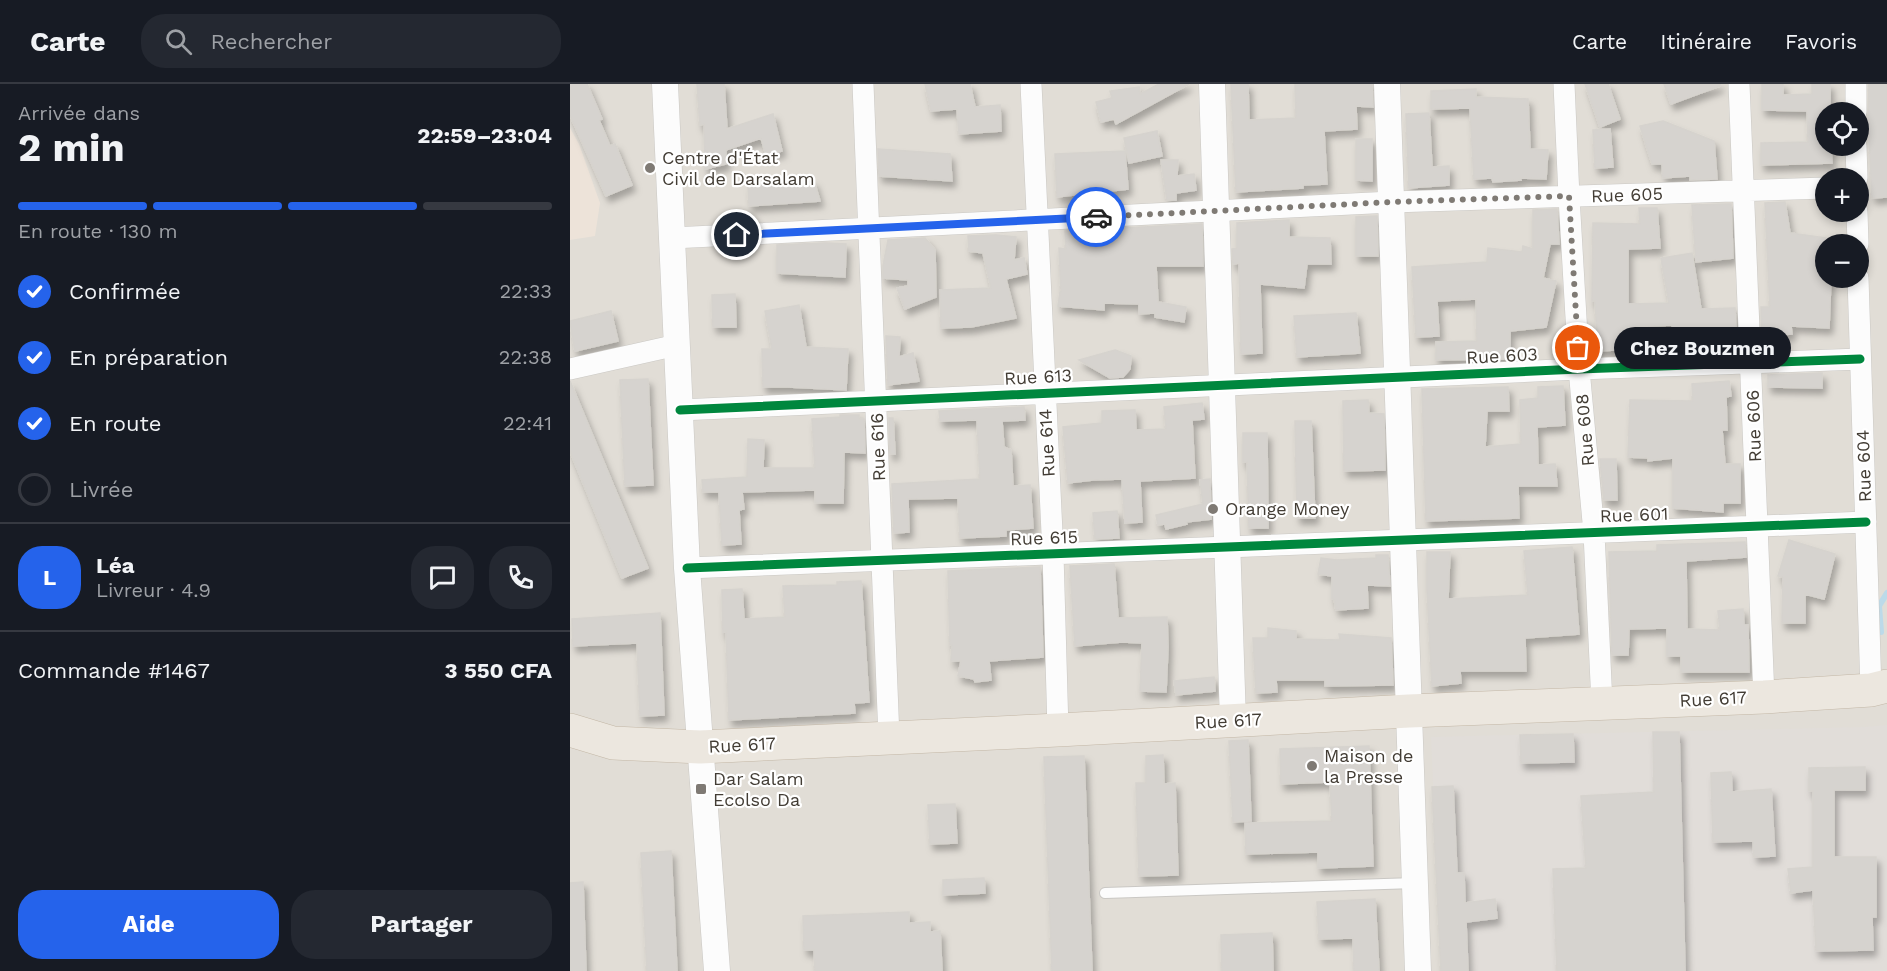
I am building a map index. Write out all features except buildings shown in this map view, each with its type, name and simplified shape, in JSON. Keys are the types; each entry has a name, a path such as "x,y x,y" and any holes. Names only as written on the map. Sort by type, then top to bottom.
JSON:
{"highway":[{"name":"Rue 617","path":"570,730 613,743 700,747 1409,711 1764,697 1879,688"}],"street":[{"path":"665,84 687,568 717,971"},
{"name":"Rue 616","path":"863,84 889,738"},
{"name":"Rue 614","path":"1031,84 1053,554 1058,730"},
{"path":"1212,84 1233,721"},
{"path":"1387,84 1418,971"},
{"name":"Rue 608","path":"1564,84 1580,369 1594,533 1602,704"},
{"name":"Rue 606","path":"1739,84 1759,526 1764,697"},
{"path":"1856,84 1856,102"},
{"name":"Rue 605","path":"672,238 1392,202 1815,188"},
{"name":"Rue 604","path":"1858,288 1866,522 1879,688"},
{"path":"570,369 677,345"},
{"name":"Rue 603","path":"1397,378 1860,359"},
{"name":"Rue 613","path":"680,410 1397,378"},
{"name":"Rue 601","path":"1403,540 1866,522"},
{"name":"Rue 615","path":"687,568 1403,540"}],"lane":[{"path":"1105,893 1415,883"}],"shaded area":[{"path":"570,84 1887,84 1887,971 570,971"},
{"path":"570,128 579,144 600,203 595,236 570,240"},
{"path":"1887,725 1887,971 1441,971 1431,737"}],"waterway":[{"path":"1881,632 1879,606 1887,593"}],"cycle path":[{"path":"680,410 1579,369 1860,359"},
{"path":"687,568 1866,522"}],"way so far":[{"path":"1096,217 1392,202 1569,196 1578,348"}],"place":[{"name":"Centre d'État Civil de Darsalam","path":"650,168"},
{"name":"Chez Bouzmen","path":"1578,348"},
{"name":"Orange Money","path":"1213,509"},
{"name":"Maison de la Presse","path":"1312,766"},
{"name":"Dar Salam Ecolso Da","path":"701,789"}],"route":[{"path":"737,235 1096,217"}]}
